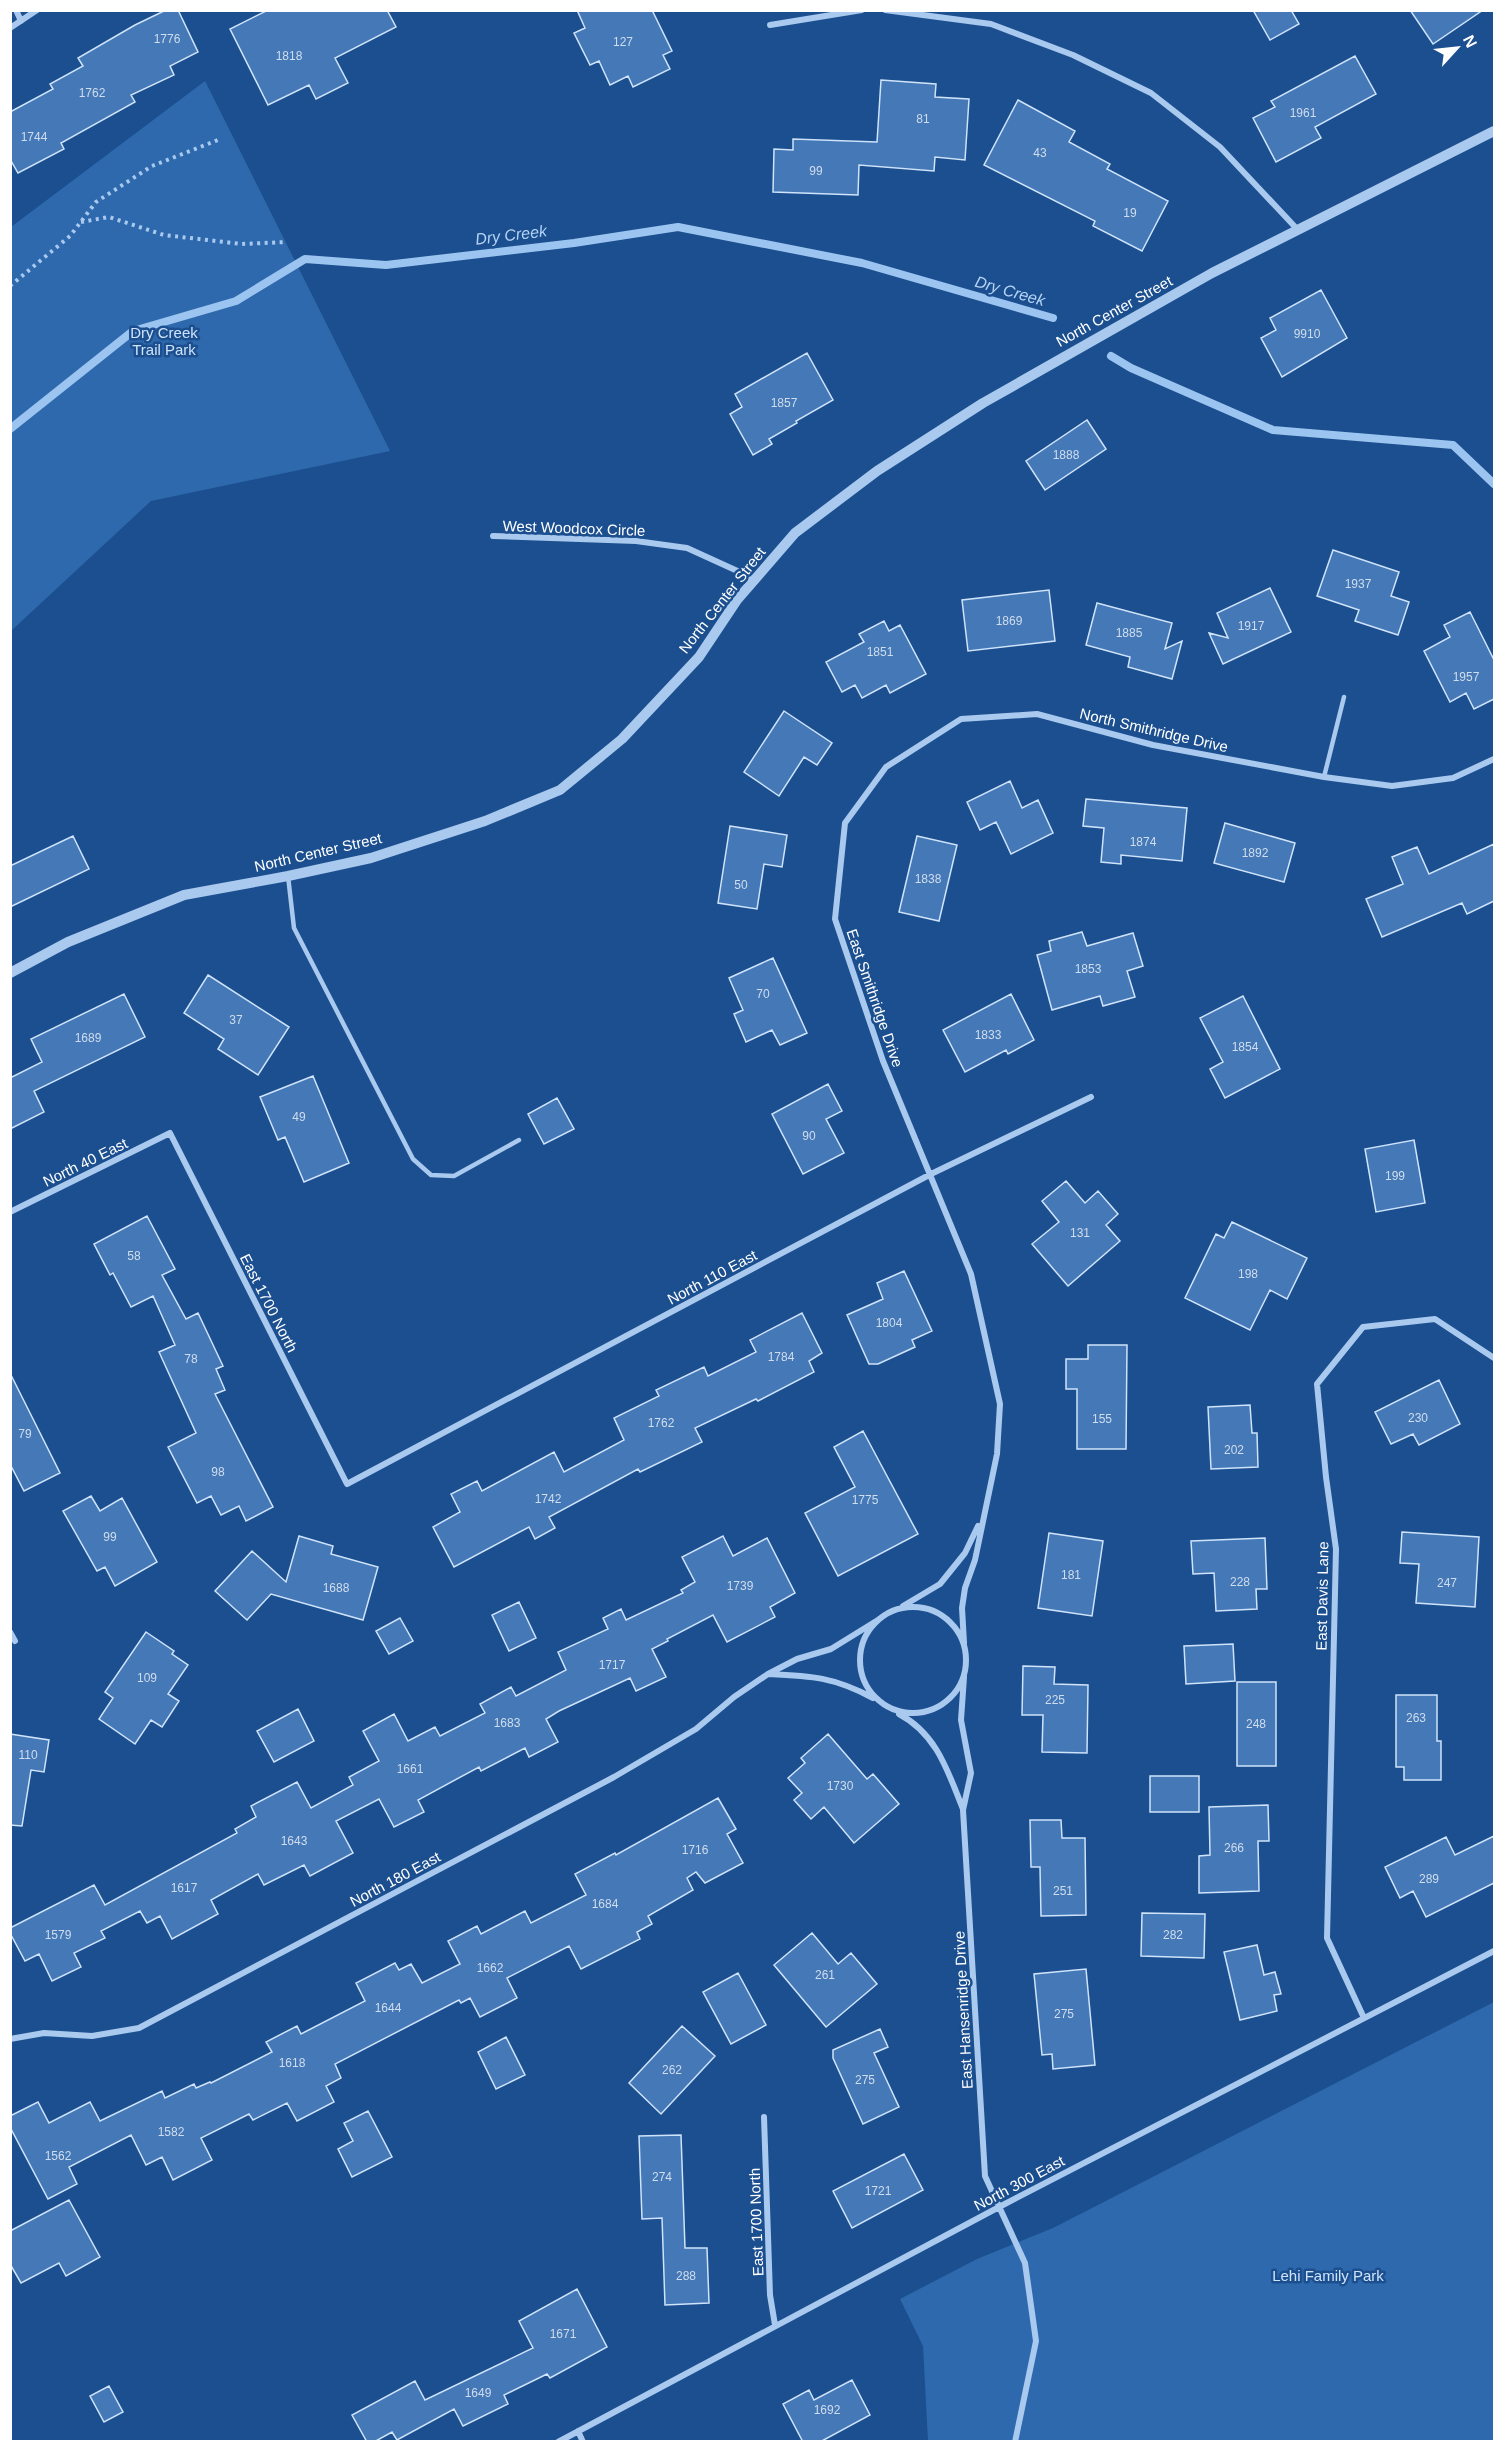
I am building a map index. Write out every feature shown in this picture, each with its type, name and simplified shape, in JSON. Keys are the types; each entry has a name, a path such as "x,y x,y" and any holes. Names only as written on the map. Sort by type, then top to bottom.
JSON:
{"street":[{"path":"16,10 21,21"},
{"path":"10,28 37,10"},
{"path":"770,25 862,10"},
{"path":"885,10 991,24 1073,55 1151,93 1220,147 1298,230"},
{"name":"North Center Street","path":"10,973 68,942 184,895 288,876 394,850 485,822 560,790 622,739 699,657 737,600 795,533 877,471 983,403 1212,273 1494,131"},
{"name":"West Woodcox Circle","path":"493,536 636,541 687,548 755,579"},
{"name":"North Smithridge Drive","path":"845,823 886,767 962,719 1037,714 1153,745 1324,777 1392,786 1453,778 1494,759"},
{"name":"East Smithridge Drive","path":"845,823 835,919 883,1061 931,1174"},
{"name":"North 110 East","path":"348,1484 931,1174 1091,1097"},
{"name":"North 40 East","path":"10,1212 170,1133"},
{"name":"East 1700 North","path":"170,1133 348,1484"},
{"path":"768,1674 830,1679 849,1685 888,1708 910,1714 933,1710 952,1697 964,1677 966,1666 962,1608 998,1454 1000,1404 971,1274 931,1174"},
{"name":"East Davis Lane","path":"1364,2018 1326,1938 1336,1549 1317,1384 1363,1327 1435,1319 1494,1358"},
{"path":"879,1701 865,1683 860,1660 864,1638 878,1620 940,1584 965,1553 982,1518"},
{"path":"898,1609 922,1607 943,1616 959,1632 964,1643"},
{"name":"North 180 East","path":"10,2039 44,2033 92,2036 139,2028 614,1777 696,1728 734,1697 768,1674 797,1659 831,1648 878,1620"},
{"path":"10,1632 15,1641"},
{"name":"East Hansenridge Drive","path":"964,1677 961,1720 970,1773 963,1810 985,2176 1001,2206 1025,2264 1036,2341 1015,2442"},
{"name":"East Hansenridge Drive","path":"888,1708 913,1721 927,1734 942,1755 963,1810"},
{"name":"North 300 East","path":"558,2442 1001,2206 1494,1951"},
{"name":"East 1700 North","path":"764,2117 770,2295 775,2325"},
{"path":"578,2431 583,2442"}],"lane":[{"path":"1324,777 1344,698"},
{"path":"288,876 294,928 413,1159 431,1175 454,1176 519,1140"}],"path":[{"path":"10,286 70,236 96,202 152,166 218,140"},
{"path":"80,222 109,217 164,235 242,244 286,242"}],"green space":[{"name":"Dry Creek Trail Park","path":"205,81 390,451 151,501 11,631 11,227"},
{"name":"Lehi Family Park","path":"1494,2002 1494,2441 928,2441 923,2346 900,2299 977,2259 1053,2228"}],"building":[{"path":"166,10 178,10 198,52 170,66 174,75 131,95 135,102 61,143 64,149 18,173 10,159 10,112 53,89 50,84 83,66 78,58"},
{"path":"268,10 387,10 396,27 335,58 348,83 316,99 309,85 268,105 230,29"},
{"path":"577,10 652,10 672,51 663,55 670,69 633,87 628,76 610,85 599,61 590,65 574,33 585,28"},
{"path":"1253,10 1291,10 1299,24 1270,40"},
{"path":"1410,10 1483,10 1433,44"},
{"path":"1355,56 1376,94 1315,127 1321,138 1276,162 1253,118 1275,107 1271,101"},
{"path":"881,80 936,84 935,97 969,99 965,160 935,157 934,171 859,165 858,195 773,192 774,149 793,150 793,139 877,142"},
{"path":"1018,100 1075,131 1069,142 1110,164 1107,169 1168,201 1142,251 1093,226 1095,221 984,165"},
{"path":"1321,290 1347,338 1282,377 1261,338 1276,330 1270,318"},
{"path":"807,353 833,400 769,439 772,444 753,455 730,414 742,407 735,394"},
{"path":"1087,420 1106,449 1045,490 1026,461"},
{"path":"1333,550 1399,572 1391,596 1409,602 1398,635 1355,621 1359,610 1317,596"},
{"path":"1270,588 1291,632 1223,664 1209,633 1228,638 1217,613"},
{"path":"1049,590 1055,641 968,651 962,600"},
{"path":"1097,603 1172,623 1165,649 1182,641 1172,679 1128,667 1130,657 1086,645"},
{"path":"1470,612 1494,660 1494,699 1474,709 1466,693 1450,702 1424,651 1450,637 1444,625"},
{"path":"884,621 889,631 900,625 926,674 890,693 886,685 862,698 855,685 842,692 826,662 864,642 859,634"},
{"path":"784,711 832,743 817,765 804,757 779,796 744,772"},
{"path":"1010,781 1022,808 1038,800 1053,833 1011,854 996,822 980,830 967,802"},
{"path":"1086,799 1187,808 1182,861 1121,855 1121,864 1101,862 1104,828 1083,826"},
{"path":"1225,823 1295,843 1284,882 1214,863"},
{"path":"730,826 787,835 782,867 764,864 757,909 718,903"},
{"path":"73,836 89,869 10,907 10,866"},
{"path":"917,836 957,845 939,921 899,912"},
{"path":"1494,844 1494,901 1467,914 1462,903 1382,937 1366,899 1403,884 1392,857 1417,847 1429,874"},
{"path":"1082,932 1087,946 1133,933 1143,966 1127,971 1135,997 1103,1006 1100,996 1052,1010 1037,955 1051,951 1049,941"},
{"path":"773,958 807,1033 780,1045 772,1030 746,1042 734,1014 743,1010 729,978"},
{"path":"208,975 289,1027 258,1075 218,1049 224,1039 184,1013"},
{"path":"124,994 145,1037 34,1091 44,1112 10,1129 10,1078 42,1062 31,1039"},
{"path":"1011,994 1034,1040 1008,1054 1006,1050 965,1072 943,1030"},
{"path":"1243,996 1280,1069 1225,1098 1210,1069 1223,1062 1200,1018"},
{"path":"313,1076 349,1163 304,1182 285,1137 278,1140 260,1097"},
{"path":"828,1084 842,1111 826,1119 844,1153 803,1174 772,1114"},
{"path":"557,1098 574,1129 544,1144 528,1114"},
{"path":"1414,1140 1425,1203 1376,1212 1365,1149"},
{"path":"1066,1181 1085,1203 1098,1191 1118,1214 1106,1225 1120,1241 1068,1286 1032,1244 1059,1222 1042,1201"},
{"path":"147,1216 175,1269 162,1275 186,1319 198,1313 223,1366 216,1369 225,1390 215,1394 273,1507 246,1521 239,1506 221,1515 211,1496 197,1503 168,1447 196,1433 159,1352 175,1345 153,1296 131,1307 113,1273 110,1275 94,1244"},
{"path":"1232,1222 1307,1258 1287,1299 1270,1290 1250,1330 1185,1298 1216,1234 1224,1238"},
{"path":"904,1271 932,1331 912,1340 915,1347 878,1364 869,1364 847,1315 883,1299 877,1283"},
{"path":"802,1313 822,1353 809,1361 814,1372 758,1401 756,1399 695,1428 702,1442 640,1472 638,1469 549,1517 555,1528 535,1539 529,1527 454,1567 433,1527 460,1512 451,1494 477,1481 482,1491 554,1452 564,1472 624,1440 614,1418 659,1396 656,1390 704,1367 708,1376 756,1352 750,1340"},
{"path":"1088,1345 1127,1345 1126,1449 1077,1449 1077,1389 1066,1389 1066,1359 1088,1359"},
{"path":"10,1373 60,1473 24,1491 10,1464"},
{"path":"1439,1380 1460,1424 1419,1445 1413,1434 1391,1444 1375,1412"},
{"path":"1250,1405 1252,1433 1257,1433 1258,1467 1211,1469 1208,1407"},
{"path":"863,1431 918,1534 838,1576 805,1513 855,1487 834,1447"},
{"path":"91,1496 100,1511 122,1498 157,1562 115,1586 105,1567 97,1571 63,1511"},
{"path":"1402,1532 1479,1537 1475,1607 1416,1603 1419,1564 1400,1563"},
{"path":"1049,1533 1103,1541 1092,1616 1038,1608"},
{"path":"299,1536 333,1546 331,1554 378,1567 363,1620 271,1594 247,1620 215,1591 252,1551 286,1582"},
{"path":"723,1536 733,1556 767,1538 795,1593 770,1607 775,1617 727,1642 713,1615 667,1639 668,1641 652,1649 666,1677 636,1691 630,1678 559,1711 546,1719 558,1742 529,1757 525,1748 481,1771 479,1767 418,1800 424,1812 394,1827 379,1799 336,1821 353,1853 310,1876 304,1865 264,1885 258,1874 211,1900 218,1914 172,1939 160,1916 147,1923 140,1911 101,1931 105,1938 74,1953 81,1967 52,1981 39,1954 25,1961 10,1933 10,1928 94,1885 105,1905 237,1833 235,1829 256,1817 251,1806 297,1782 311,1808 353,1785 349,1777 379,1761 363,1731 394,1714 408,1741 435,1727 440,1736 485,1713 480,1704 511,1687 516,1696 566,1670 558,1652 608,1629 603,1618 621,1609 626,1620 683,1593 681,1590 695,1582 682,1557"},
{"path":"1265,1538 1267,1589 1256,1589 1257,1609 1216,1611 1214,1573 1193,1574 1191,1541"},
{"path":"519,1602 536,1638 509,1651 492,1615"},
{"path":"400,1618 413,1641 389,1654 376,1631"},
{"path":"146,1632 174,1651 172,1654 188,1665 168,1694 179,1701 162,1727 151,1720 135,1744 99,1719 113,1698 105,1692"},
{"path":"1233,1644 1235,1681 1186,1684 1184,1646"},
{"path":"1023,1666 1055,1667 1054,1684 1088,1685 1087,1753 1042,1752 1043,1715 1022,1715"},
{"path":"1237,1682 1276,1682 1276,1766 1237,1766"},
{"path":"1396,1695 1437,1695 1437,1741 1441,1741 1441,1780 1404,1780 1404,1767 1396,1767"},
{"path":"298,1709 314,1741 274,1762 257,1731"},
{"path":"10,1734 49,1740 44,1772 31,1770 22,1826 10,1825"},
{"path":"828,1734 867,1779 873,1774 899,1804 854,1843 824,1807 811,1819 794,1800 802,1793 788,1778 805,1763 801,1758"},
{"path":"1150,1776 1199,1776 1199,1812 1150,1812"},
{"path":"718,1798 736,1829 727,1834 743,1863 705,1883 696,1872 687,1878 693,1890 648,1916 652,1924 637,1932 640,1939 581,1969 569,1946 507,1978 517,1998 480,2017 470,1998 461,2003 459,2000 335,2064 341,2078 326,2086 334,2102 297,2121 287,2103 253,2120 249,2114 201,2138 212,2160 173,2180 162,2157 146,2165 131,2135 69,2167 77,2184 48,2199 10,2127 10,2116 38,2102 49,2123 90,2102 100,2121 162,2091 165,2098 194,2084 196,2088 211,2083 272,2052 266,2042 297,2026 301,2034 365,2001 356,1983 395,1963 399,1970 411,1964 422,1983 460,1964 448,1941 477,1926 481,1934 525,1911 531,1923 586,1895 575,1874 615,1853 616,1855"},
{"path":"1268,1805 1269,1841 1258,1841 1259,1891 1199,1893 1199,1856 1210,1855 1209,1807"},
{"path":"1030,1820 1061,1820 1062,1838 1085,1838 1086,1915 1041,1916 1040,1867 1031,1867"},
{"path":"1494,1836 1494,1883 1426,1917 1413,1891 1400,1898 1385,1867 1446,1837 1455,1855"},
{"path":"1142,1913 1205,1914 1204,1958 1141,1956"},
{"path":"812,1933 838,1964 851,1953 877,1984 826,2027 774,1965"},
{"path":"1257,1945 1264,1975 1275,1972 1281,1994 1274,1995 1277,2011 1240,2020 1224,1952"},
{"path":"1086,1969 1095,2065 1053,2069 1052,2054 1042,2055 1034,1974"},
{"path":"738,1973 766,2025 731,2044 703,1992"},
{"path":"682,2026 715,2056 661,2114 629,2083"},
{"path":"880,2029 888,2047 874,2053 899,2107 863,2124 833,2058 833,2050"},
{"path":"506,2037 525,2075 496,2089 478,2052"},
{"path":"368,2111 392,2157 352,2177 338,2149 353,2141 344,2123"},
{"path":"681,2135 685,2248 707,2248 709,2303 665,2305 662,2218 642,2219 639,2136"},
{"path":"904,2154 923,2190 852,2228 833,2191"},
{"path":"69,2200 100,2257 66,2276 59,2263 21,2283 10,2264 10,2231"},
{"path":"577,2289 607,2347 550,2378 547,2374 504,2395 508,2404 463,2426 454,2409 397,2440 392,2432 374,2442 367,2442 352,2415 415,2381 425,2400 533,2348 519,2321"},
{"path":"852,2380 870,2415 820,2442 803,2442 783,2404 809,2390 814,2400"},
{"path":"109,2386 123,2412 104,2422 90,2396"}],"waterway":[{"name":"Dry Creek","path":"10,429 133,331 236,301 305,259 386,265 574,243 678,227 862,263 1053,318"},
{"name":"Dry Creek","path":"1111,356 1131,368 1273,430 1453,445 1494,484"}]}
